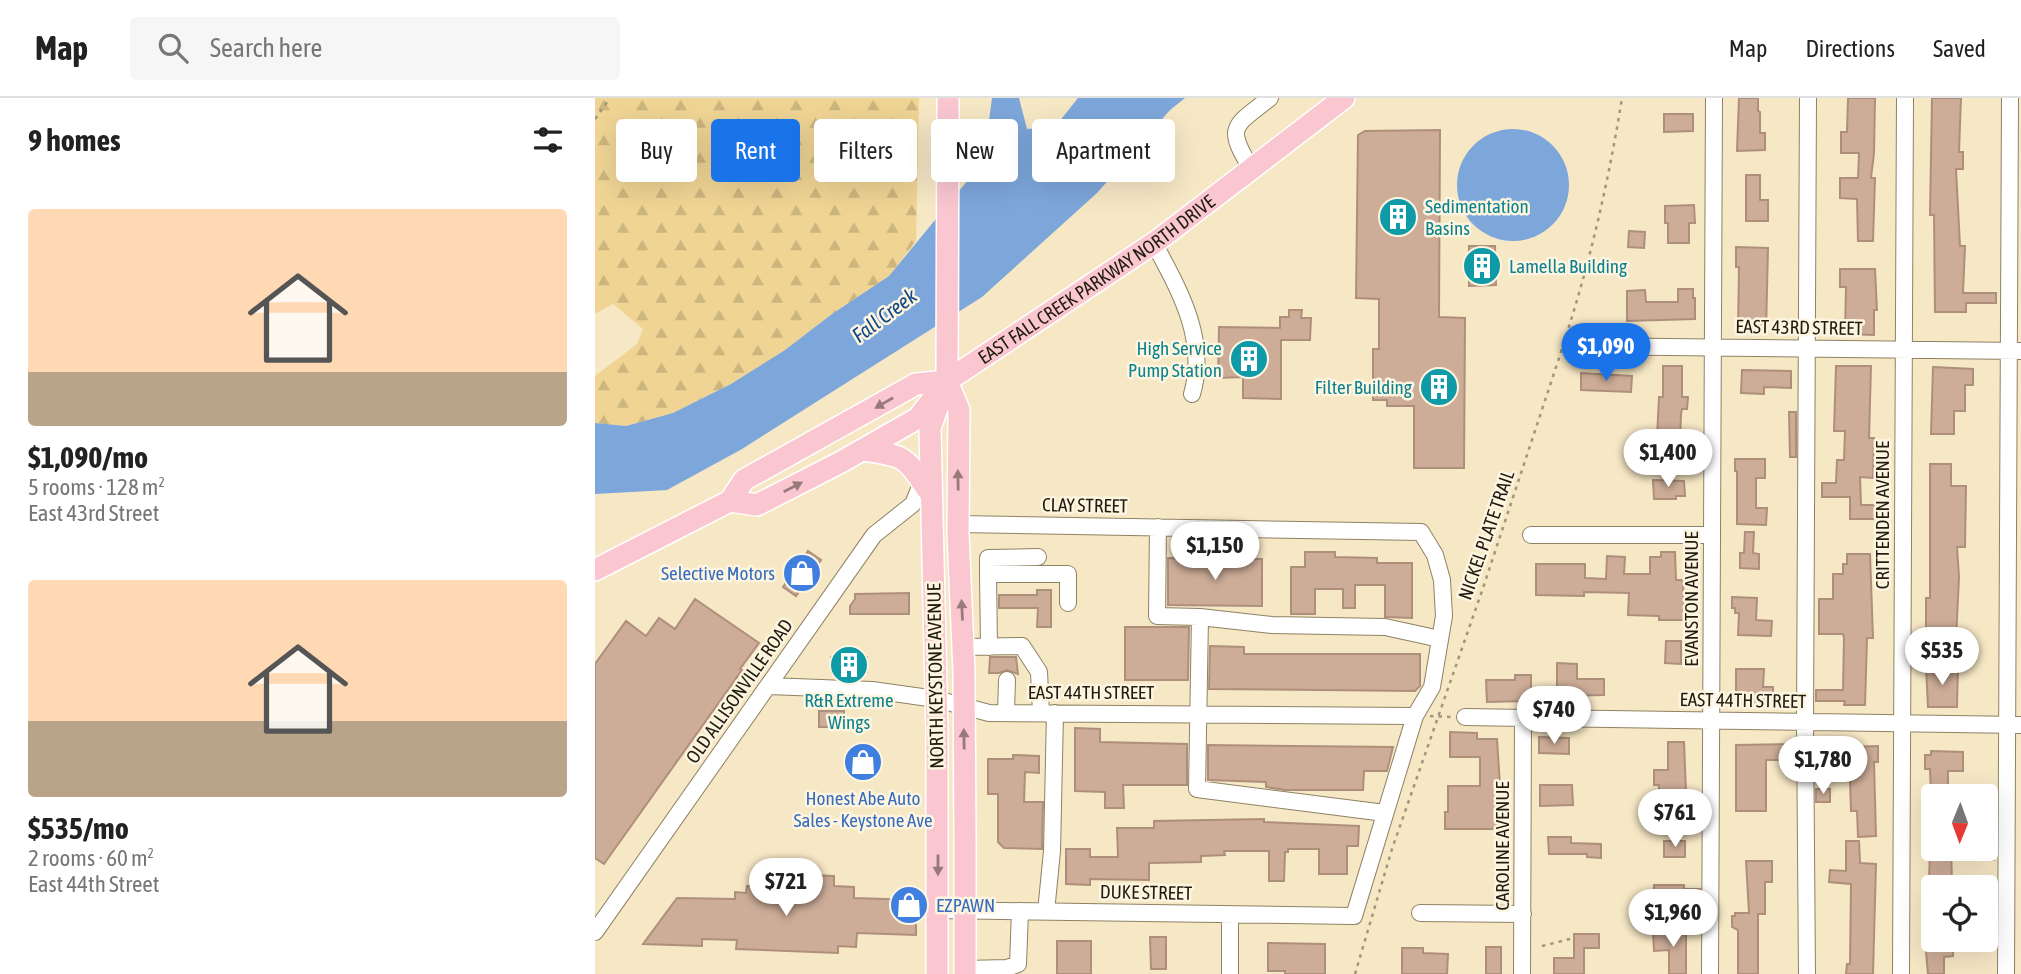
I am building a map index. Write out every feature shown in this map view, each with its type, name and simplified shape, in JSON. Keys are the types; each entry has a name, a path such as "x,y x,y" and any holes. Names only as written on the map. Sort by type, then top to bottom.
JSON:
{"main road":[{"name":"NORTH KEYSTONE AVENUE","path":"937,974 936,699 928,479 930,428 947,381 948,98"},
{"name":"EAST FALL CREEK PARKWAY NORTH DRIVE","path":"730,501 757,505 918,418 947,381 1154,243 1344,98"},
{"name":"NORTH KEYSTONE AVENUE","path":"947,381 959,410 958,524 964,707 965,972"},
{"name":"EAST FALL CREEK PARKWAY NORTH DRIVE","path":"595,570 730,501 744,480 916,384 947,381"},
{"path":"863,450 890,454 904,460 928,479"}],"street":[{"path":"1252,170 1238,148 1235,131 1238,122 1270,98"},
{"name":"EVANSTON AVENUE","path":"1710,974 1714,98"},
{"path":"1807,974 1805,722 1808,98"},
{"name":"CRITTENDEN AVENUE","path":"1901,974 1905,98"},
{"path":"2006,974 2013,724 2015,351 2010,98"},
{"path":"1154,243 1183,298 1194,331 1197,352 1196,382 1192,394"},
{"name":"EAST 43RD STREET","path":"1576,346 2015,351"},
{"name":"OLD ALLISONVILLE ROAD","path":"595,933 874,535 913,504 928,479"},
{"name":"CLAY STREET","path":"958,524 1420,532 1435,555 1442,580 1444,615 1440,639"},
{"path":"1037,574 1038,526"},
{"path":"1159,527 1157,616 1200,617 1272,625 1385,626 1440,639 1432,687 1415,716 1385,813 1197,789 1200,617"},
{"path":"1531,535 1712,535"},
{"path":"989,646 988,558 1038,556"},
{"path":"988,575 1068,574 1068,603"},
{"path":"963,647 1022,646 1039,672 1048,713 1052,851 1046,912"},
{"path":"1006,713 1007,680"},
{"name":"EAST 44TH STREET","path":"769,686 873,690 936,699 980,712 1415,716"},
{"name":"EAST 44TH STREET","path":"1465,717 2013,724"},
{"name":"CAROLINE AVENUE","path":"1522,974 1523,718"},
{"name":"DUKE STREET","path":"938,911 1354,916 1385,813"},
{"path":"965,972 1007,968 1018,964 1020,911"},
{"path":"1420,913 1523,914"},
{"path":"1230,914 1230,974"}],"path":[{"path":"595,119 610,98"},
{"name":"NICKEL PLATE TRAIL","path":"1355,974 1392,849 1533,440 1588,267 1610,175 1622,98"},
{"path":"1415,716 1465,717"},
{"path":"1542,946 1574,938"}],"green space":[{"path":"595,98 919,98 916,241 889,276 785,350 731,384 673,413 626,426 595,423 595,376 637,344 643,329 613,304 595,314"}],"water":[{"name":"Fall Creek","path":"992,98 1019,98 1027,129 1032,129 1032,182 1107,182 982,297 742,449 667,490 595,494 595,423 626,426 673,413 731,384 785,350 889,276 966,182 1018,182 1018,119 989,119"},
{"name":"Fall Creek","path":"1078,98 1185,98 1162,119 1061,119"},
{"path":"1513,129 1535,133 1553,145 1565,163 1569,185 1565,207 1553,225 1535,237 1513,241 1491,237 1473,225 1461,207 1457,185 1461,163 1473,145 1491,133"}],"building":[{"path":"1739,98 1758,98 1760,133 1765,133 1765,150 1737,151"},
{"path":"1848,98 1875,98 1871,178 1875,178 1873,241 1858,241 1857,199 1840,198 1840,178 1858,178 1859,153 1841,153 1841,132 1847,132"},
{"path":"1932,98 1961,98 1959,152 1963,152 1963,169 1956,169 1960,246 1965,246 1963,293 1996,293 1996,303 1966,303 1966,312 1935,312 1934,215 1930,215"},
{"path":"1664,114 1693,114 1693,131 1664,132"},
{"path":"1440,130 1439,317 1465,318 1464,468 1414,468 1414,406 1387,406 1387,400 1373,400 1373,349 1379,349 1379,299 1356,298 1358,135 1365,131"},
{"path":"1746,175 1760,175 1760,200 1768,200 1768,221 1746,221"},
{"path":"1694,205 1695,223 1689,223 1689,243 1668,243 1665,206"},
{"path":"1629,231 1645,232 1644,248 1628,247"},
{"name":"Lamella Building","path":"1469,246 1495,246 1496,285 1469,286"},
{"path":"1736,247 1768,248 1766,332 1738,332 1739,267 1736,267"},
{"path":"1840,269 1875,269 1877,310 1874,310 1874,335 1845,334 1846,287 1840,287"},
{"path":"1678,289 1693,289 1695,319 1627,321 1627,291 1645,290 1646,302 1678,302"},
{"name":"High Service Pump Station","path":"1289,310 1302,310 1301,318 1311,318 1310,340 1281,340 1281,399 1243,398 1243,377 1218,378 1219,327 1280,328 1280,317 1289,317"},
{"path":"1663,366 1682,366 1682,397 1688,397 1687,409 1682,409 1681,414 1680,439 1657,438 1659,397 1663,397"},
{"path":"1836,366 1871,366 1869,438 1874,438 1873,478 1860,477 1861,505 1877,505 1877,519 1850,519 1850,497 1822,497 1822,483 1836,483 1837,460 1844,460 1845,431 1834,431"},
{"path":"1933,367 1973,369 1973,385 1965,385 1965,411 1954,411 1954,434 1931,434"},
{"path":"1742,370 1791,371 1791,388 1764,387 1764,394 1741,393"},
{"path":"1581,373 1632,376 1631,392 1581,390"},
{"path":"1789,412 1796,412 1796,457 1790,457"},
{"path":"1735,459 1765,459 1765,478 1756,478 1756,508 1767,508 1766,525 1737,524"},
{"path":"1930,464 1951,464 1951,486 1966,486 1965,547 1957,547 1959,577 1956,640 1926,639 1926,598 1930,598"},
{"path":"1653,480 1684,481 1685,496 1676,496 1676,499 1654,499"},
{"path":"1745,532 1754,532 1753,553 1759,554 1759,569 1740,568"},
{"name":"Selective Motors","path":"808,551 821,560 796,596 783,587"},
{"path":"1305,552 1335,552 1335,557 1377,558 1377,563 1412,563 1412,618 1385,617 1385,585 1355,585 1355,608 1343,608 1343,589 1315,589 1315,614 1291,614 1291,567 1305,567"},
{"path":"1661,552 1675,552 1676,580 1683,580 1684,620 1659,620 1659,616 1628,615 1629,593 1536,595 1536,564 1585,564 1585,578 1606,579 1607,556 1625,557 1624,574 1650,574 1650,557 1661,557"},
{"path":"1847,554 1870,554 1873,638 1867,638 1865,705 1844,705 1845,701 1816,701 1816,690 1843,690 1843,634 1819,634 1819,599 1833,599 1833,574 1843,574"},
{"path":"1168,558 1262,559 1262,606 1168,605"},
{"path":"1037,590 1051,590 1051,627 1037,627 1038,608 999,608 999,595 1037,595"},
{"path":"909,593 909,614 850,614 855,594"},
{"path":"1732,597 1757,598 1756,620 1772,621 1771,636 1738,635 1739,613 1735,613 1735,608 1732,608"},
{"path":"695,599 759,643 604,864 595,858 595,664 626,621 646,636 659,618 675,629"},
{"path":"1125,627 1189,627 1188,680 1125,680"},
{"path":"1666,641 1681,641 1681,664 1665,663"},
{"path":"1210,646 1244,647 1244,654 1420,654 1420,686 1415,691 1209,689"},
{"name":"R&R Extreme Wings","path":"831,657 867,657 867,672 831,672"},
{"path":"990,657 1016,657 1018,674 1007,670 989,673"},
{"path":"1557,663 1577,664 1577,679 1604,679 1604,695 1557,696"},
{"path":"1926,667 1958,667 1957,707 1928,707"},
{"path":"1736,669 1764,669 1763,687 1773,687 1773,704 1736,704"},
{"path":"1515,675 1531,675 1531,701 1487,702 1486,680 1515,680"},
{"path":"819,711 844,711 844,727 819,727"},
{"path":"1075,728 1100,729 1100,742 1187,744 1187,785 1123,785 1124,808 1105,808 1105,792 1075,791"},
{"path":"1450,732 1477,733 1477,739 1497,739 1500,786 1498,829 1445,829 1448,786 1480,786 1480,757 1450,757"},
{"path":"1539,737 1569,738 1569,754 1539,753"},
{"path":"1668,742 1684,742 1686,792 1691,792 1690,804 1685,804 1685,811 1658,810 1659,785 1654,785 1654,770 1668,770"},
{"path":"1791,744 1791,760 1766,760 1766,811 1736,811 1736,745"},
{"path":"1208,745 1393,747 1387,771 1364,771 1363,790 1285,790 1266,787 1266,782 1208,780"},
{"name":"Honest Abe Auto Sales - Keystone Ave","path":"853,746 874,747 874,778 853,778"},
{"path":"1878,746 1878,762 1874,762 1876,836 1858,837 1857,811 1851,811 1849,747"},
{"path":"1931,751 1963,752 1963,771 1948,771 1948,784 1931,784 1930,769 1925,769 1925,755 1931,755"},
{"path":"1013,755 1039,756 1039,773 1025,772 1024,802 1043,802 1042,849 1004,848 998,842 998,794 988,794 988,759 1013,759"},
{"path":"1540,785 1572,785 1573,805 1540,806"},
{"path":"1816,789 1830,789 1830,802 1816,802"},
{"path":"1264,819 1264,822 1359,826 1358,846 1347,846 1347,874 1319,874 1319,849 1288,849 1288,852 1285,852 1284,881 1269,881 1269,851 1224,851 1225,855 1201,856 1201,862 1149,863 1149,880 1090,879 1090,885 1066,884 1066,849 1090,849 1090,857 1118,857 1117,828 1154,828 1154,821"},
{"path":"1548,837 1571,837 1571,843 1601,844 1601,858 1587,857 1587,854 1549,854"},
{"path":"1664,841 1685,841 1685,857 1664,857"},
{"path":"1846,841 1859,841 1860,863 1876,864 1873,974 1846,974 1847,964 1850,964 1851,884 1829,882 1830,870 1846,871"},
{"path":"1746,861 1772,861 1772,882 1765,882 1765,914 1758,914 1758,974 1738,974 1738,930 1732,927 1732,916 1735,916 1735,913 1749,913"},
{"path":"1930,861 1951,861 1952,875 1929,875"},
{"path":"781,874 834,876 834,886 854,887 854,898 916,900 916,935 857,933 856,947 838,946 838,953 736,949 737,940 702,939 702,946 643,944 677,898 735,899 735,892 746,893 747,886 780,887"},
{"path":"1654,885 1684,885 1684,889 1700,889 1700,897 1683,898 1683,904 1654,905"},
{"path":"1686,930 1686,974 1669,974 1669,950 1654,951 1653,931"},
{"path":"1574,934 1599,934 1599,948 1584,948 1584,974 1554,974 1554,958 1574,958"},
{"path":"1150,937 1166,937 1166,969 1151,969"},
{"path":"1057,941 1091,941 1091,974 1057,974"},
{"path":"1268,943 1325,944 1325,974 1285,974 1285,971 1268,971"},
{"path":"1486,947 1501,947 1501,974 1486,974"},
{"path":"1402,948 1423,948 1423,953 1448,954 1447,974 1402,974"},
{"path":"1926,952 1953,952 1953,956 1944,957 1944,974 1928,974"}],"place":[{"name":"Sedimentation Basins","path":"1398,217"},
{"name":"Lamella Building","path":"1482,266"},
{"name":"High Service Pump Station","path":"1249,359"},
{"name":"Filter Building","path":"1439,387"},
{"name":"Selective Motors","path":"802,573"},
{"name":"R&R Extreme Wings","path":"849,665"},
{"name":"Honest Abe Auto Sales - Keystone Ave","path":"863,762"},
{"name":"EZPAWN","path":"909,905"}]}
